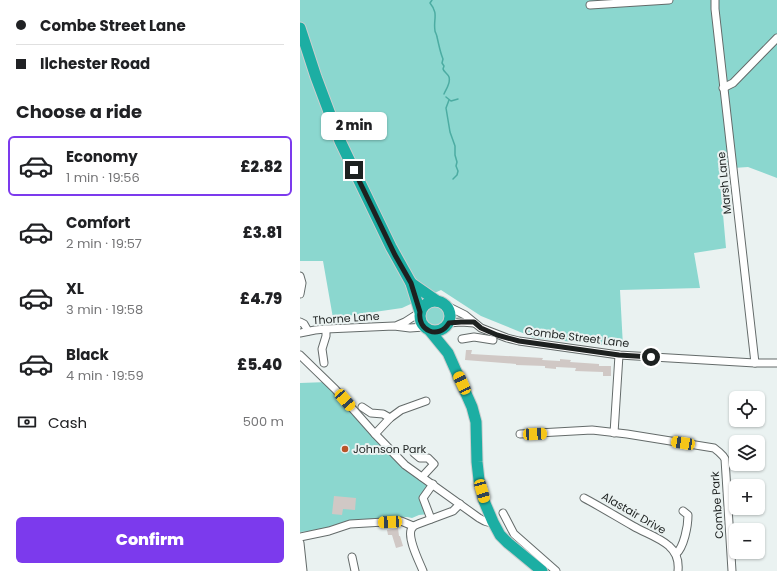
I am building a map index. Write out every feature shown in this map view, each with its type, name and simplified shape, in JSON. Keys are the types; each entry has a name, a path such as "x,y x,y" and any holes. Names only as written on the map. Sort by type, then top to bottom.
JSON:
{"highway":[{"path":"300,28 316,77 340,141 391,247 411,283 420,313 420,322 448,353 468,396 474,412 479,480 484,501 492,522 500,535 508,543 542,571"},
{"path":"411,283 442,304 450,313 448,324 448,353"},
{"path":"420,313 422,308 427,303 442,304"},
{"path":"427,329 436,332 441,331 448,324"}],"street":[{"path":"590,4 669,0"},
{"name":"Marsh Lane","path":"715,0 723,88 755,363"},
{"path":"723,88 733,83 777,38"},
{"path":"300,276 302,283 300,294"},
{"name":"Combe Street Lane","path":"442,304 464,315 481,328 497,335 519,341 619,355 777,365"},
{"name":"Thorne Lane","path":"394,326 405,322 420,313"},
{"path":"300,322 304,324 308,331"},
{"path":"448,324 461,322 475,323 474,337"},
{"name":"Thorne Lane","path":"300,333 326,329 394,326 427,329"},
{"path":"324,363 322,349 326,336 326,329"},
{"path":"462,339 474,337 493,340"},
{"path":"614,433 619,355"},
{"path":"300,356 335,389 375,434 405,464 485,522 492,522"},
{"path":"375,434 390,418 401,410 426,401"},
{"path":"362,407 371,413 384,414 390,418"},
{"name":"Combe Park","path":"520,434 592,430 714,448 725,459 732,571"},
{"path":"414,453 420,458 428,458 434,464 422,477"},
{"path":"431,519 423,498 433,484"},
{"name":"Alastair Drive","path":"584,498 660,540 669,546 676,554"},
{"path":"423,571 412,544 410,531 413,526 453,512 460,504"},
{"path":"678,571 679,565 676,554 685,536 688,522 688,515 683,511"},
{"path":"503,513 514,534 556,571"},
{"path":"300,537 329,532 350,524 402,521 413,526"},
{"path":"300,543 303,571"},
{"path":"352,557 355,571"}],"shaded area":[{"path":"300,0 777,0 777,178 748,167 719,169 726,248 694,253 700,288 620,290 623,347 535,338 481,316 441,290 402,308 333,318 323,261 300,261"},
{"path":"435,304 440,305 446,311 446,321 440,327 435,328 430,327 424,321 423,316 424,311 430,305"},
{"name":"Johnson Park","path":"328,382 375,434 433,484 423,498 429,514 419,515 412,518 407,517 365,521 326,530 300,532 300,383"}],"building":[{"path":"466,350 472,350 471,354 543,358 542,360 560,361 560,359 571,360 570,362 599,364 599,366 611,366 611,376 603,376 603,372 575,371 576,368 556,367 556,369 545,368 545,366 465,360"},
{"path":"334,496 356,498 355,510 343,509 342,515 332,514"},
{"path":"398,528 403,546 396,548 392,535 388,535 387,530"}],"waterway":[{"path":"432,0 430,3 435,14 435,31 443,59 443,69 449,79 449,84 444,94"},
{"path":"446,97 451,101 458,99"},
{"path":"449,100 446,108 450,132 455,146 456,166 458,171 457,175 453,179"}],"place":[{"name":"Johnson Park","path":"345,449"}],"route":[{"path":"354,170 402,269 411,283 420,312 420,322 424,328 436,332 441,331 449,323 474,322 481,328 497,335 519,341 619,355 651,357"}]}
